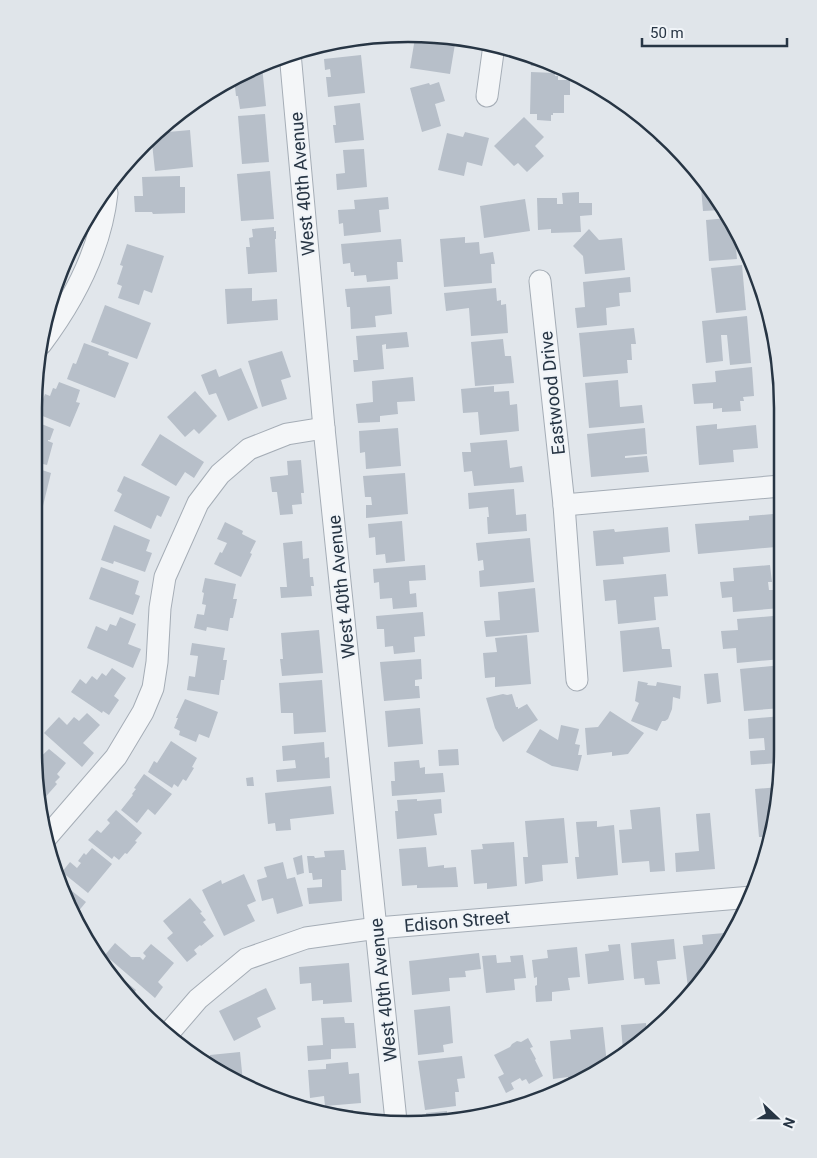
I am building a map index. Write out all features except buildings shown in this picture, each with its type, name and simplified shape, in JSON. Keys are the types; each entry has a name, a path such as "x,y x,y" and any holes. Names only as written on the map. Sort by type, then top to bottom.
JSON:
{"street":[{"path":"487,96 493,53"},
{"name":"West 40th Avenue","path":"291,62 324,428 395,1115"},
{"path":"52,327 74,293 94,248 104,205"},
{"name":"Eastwood Drive","path":"540,281 564,505 577,680"},
{"path":"52,831 116,757 143,712 153,688 157,662 160,608 165,577 198,503 220,474 249,449 286,434 324,428"},
{"path":"564,505 774,487"},
{"name":"Edison Street","path":"172,1029 198,998 246,959 306,938 377,928 743,898"}]}
